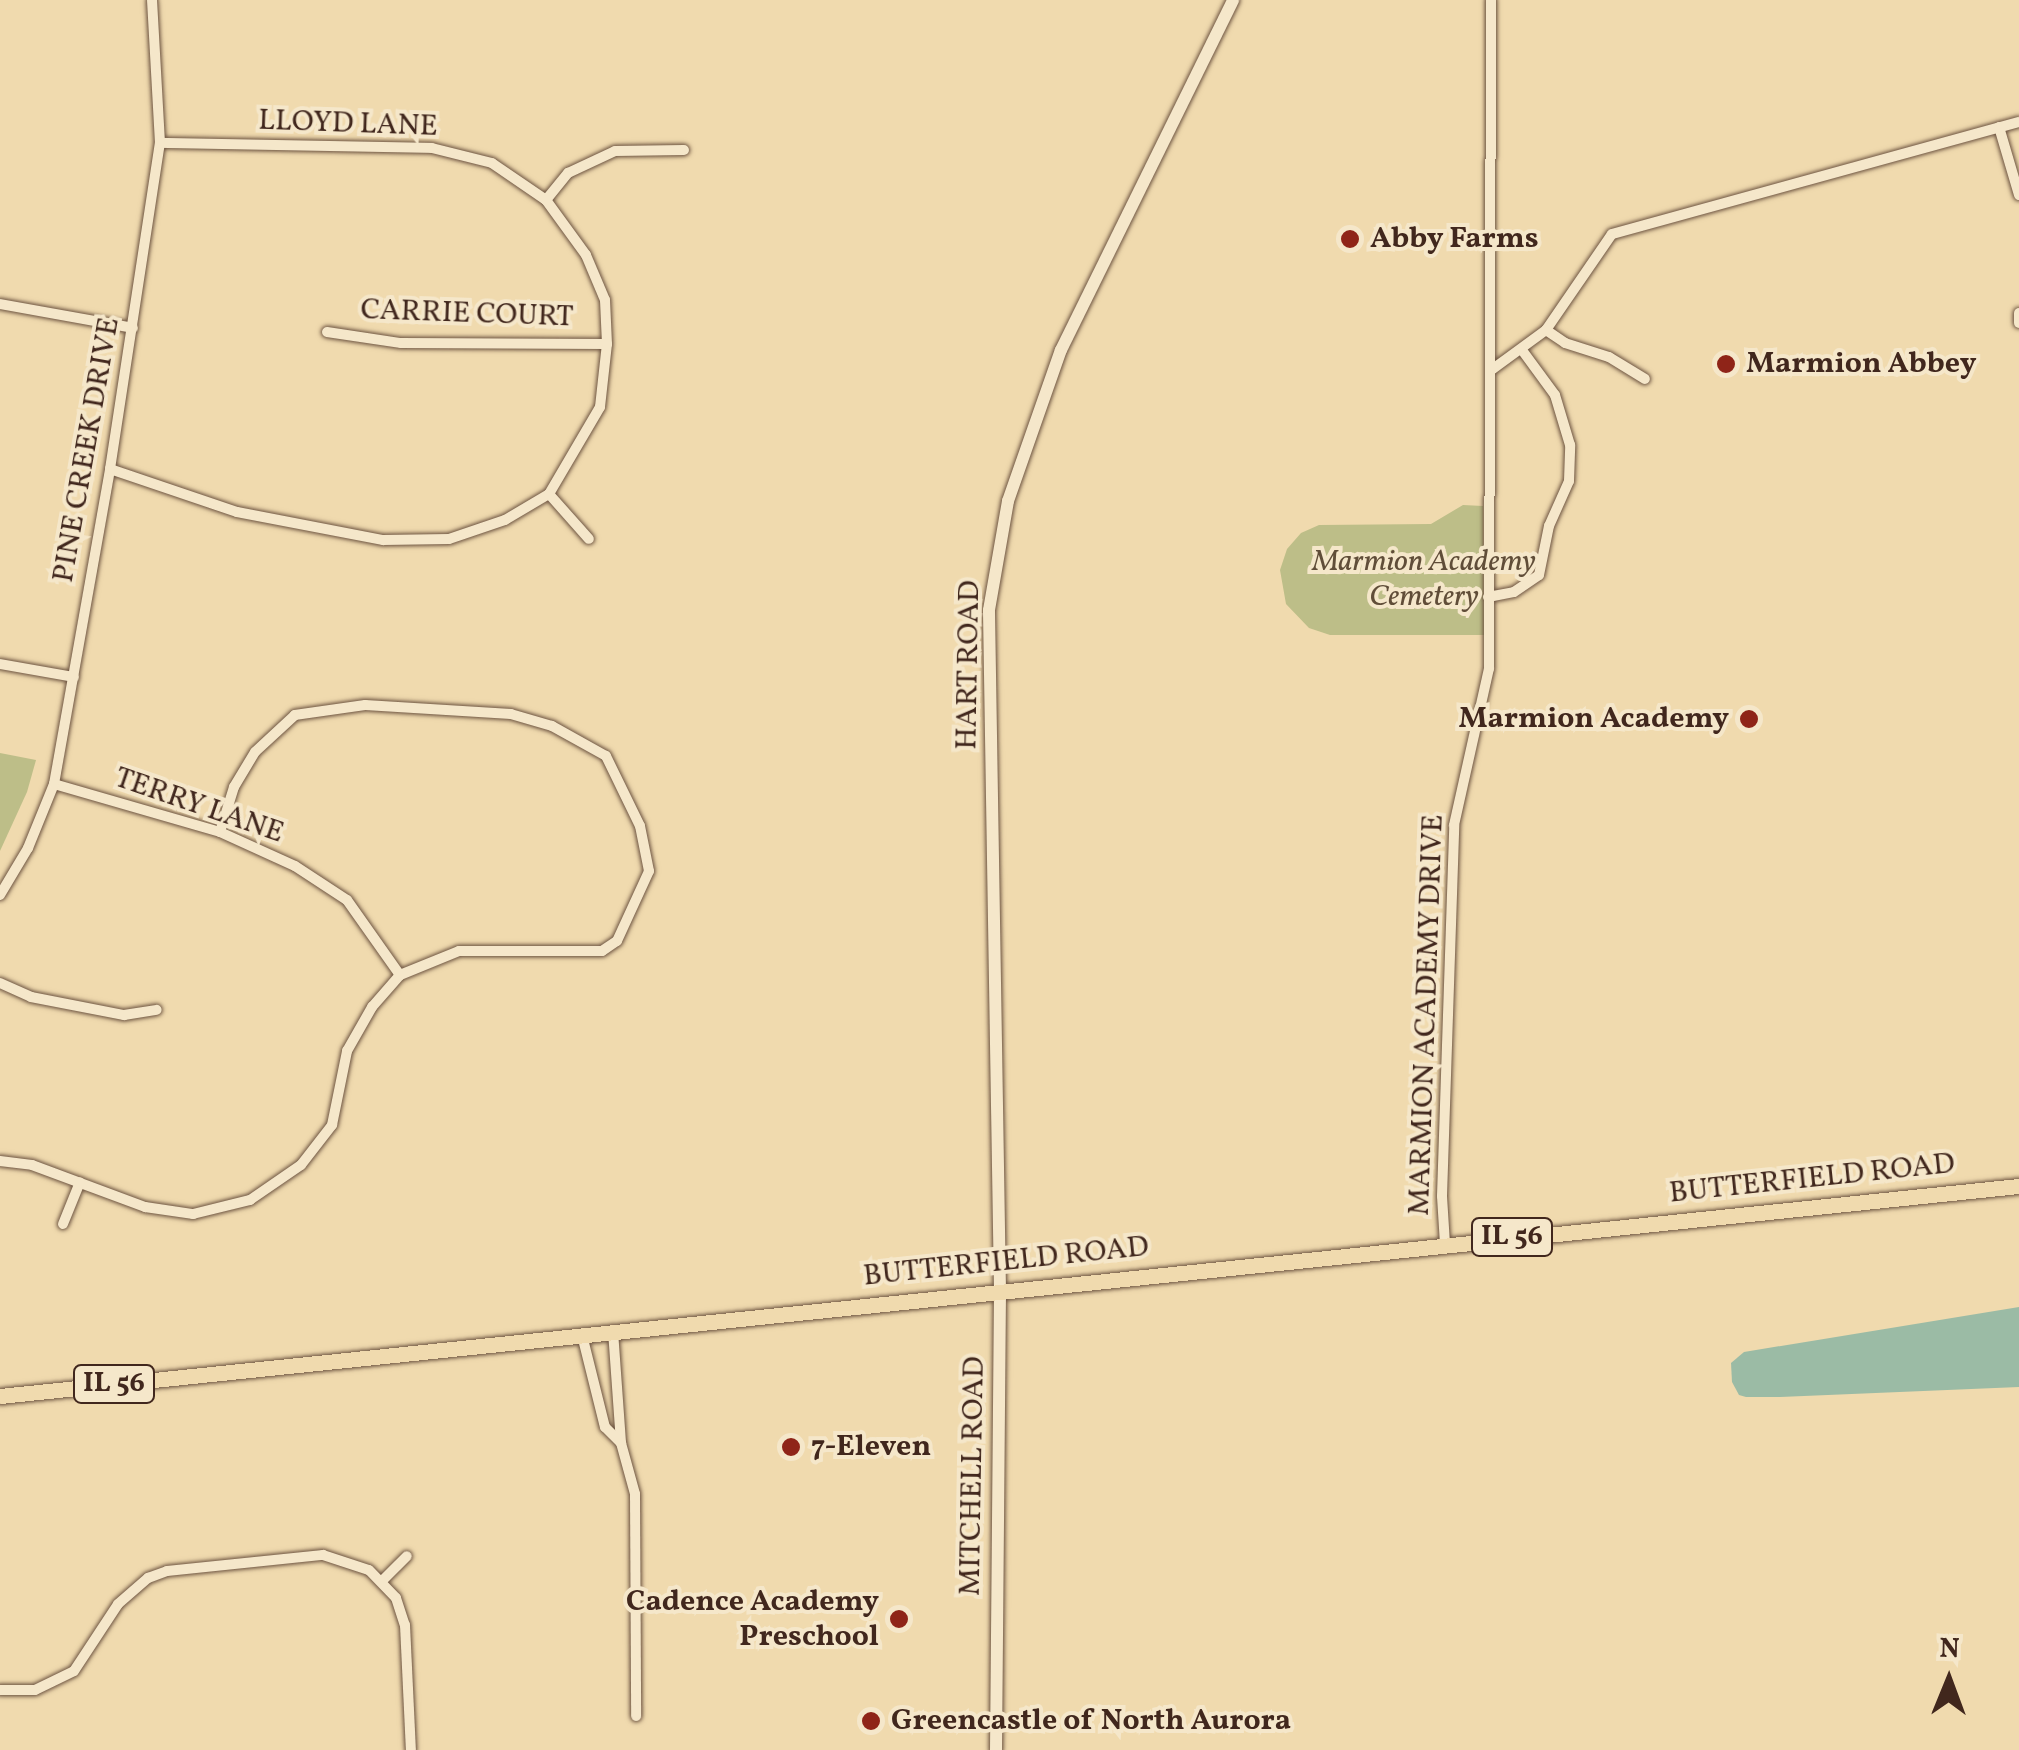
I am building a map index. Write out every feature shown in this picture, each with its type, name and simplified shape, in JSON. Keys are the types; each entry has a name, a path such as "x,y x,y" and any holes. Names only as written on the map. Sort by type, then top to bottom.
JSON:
{"main road":[{"name":"BUTTERFIELD ROAD","path":"0,1396 2019,1186"}],"street":[{"name":"PINE CREEK DRIVE","path":"0,895 28,848 54,784 134,328 160,143 152,0"},
{"name":"HART ROAD","path":"1000,1202 989,610 1008,501 1061,350 1233,0"},
{"name":"MARMION ACADEMY DRIVE","path":"1446,1244 1442,1196 1454,825 1490,670 1491,0"},
{"path":"1490,371 1546,330 1612,234 2019,122"},
{"path":"1999,127 2019,195"},
{"name":"LLOYD LANE","path":"160,143 432,148 492,163 546,200 586,255 604,300 607,344 600,407 549,494"},
{"path":"546,200 568,172 616,152 684,150"},
{"path":"0,304 134,328"},
{"path":"2019,312 2019,323"},
{"path":"1546,330 1565,343 1609,357 1645,379"},
{"name":"CARRIE COURT","path":"326,332 401,343 607,344"},
{"path":"1488,596 1514,592 1538,575 1549,526 1569,482 1570,445 1556,395 1522,350"},
{"path":"110,469 237,512 384,540 449,539 505,520 549,494 590,539"},
{"path":"0,664 74,676"},
{"path":"0,1161 32,1164 145,1207 193,1214 250,1200 301,1165 332,1125 347,1051 372,1007 400,975 459,951 597,952 617,941 647,880 650,861 625,790 606,756 552,726 512,714 365,704 294,715 276,728 254,752 234,787 220,832"},
{"name":"TERRY LANE","path":"54,784 220,832 295,866 347,900 400,975"},
{"path":"0,982 31,996 124,1015 157,1010"},
{"path":"63,1224 80,1182"},
{"name":"MITCHELL ROAD","path":"996,1750 1000,1202"},
{"path":"613,1331 621,1442 635,1494 636,1716"},
{"path":"582,1335 606,1428 621,1442"},
{"path":"0,1690 34,1690 74,1670 130,1591 167,1571 324,1555 356,1563 382,1581 396,1598 405,1625 411,1750"},
{"path":"382,1581 407,1556"}],"green space":[{"name":"Marmion Academy Cemetery","path":"1463,505 1483,506 1484,635 1330,635 1309,628 1286,604 1280,570 1287,549 1301,533 1319,525 1431,524"},
{"path":"0,753 36,760 27,792 0,851"}],"shaded area":[{"path":"2019,1307 2019,1387 1746,1397 1739,1395 1732,1382 1731,1363 1744,1352"}],"place":[{"name":"Abby Farms","path":"1350,239"},
{"name":"Marmion Abbey","path":"1726,364"},
{"name":"Marmion Academy","path":"1749,719"},
{"name":"7-Eleven","path":"791,1447"},
{"name":"Cadence Academy Preschool","path":"899,1619"},
{"name":"Greencastle of North Aurora","path":"871,1721"}]}
